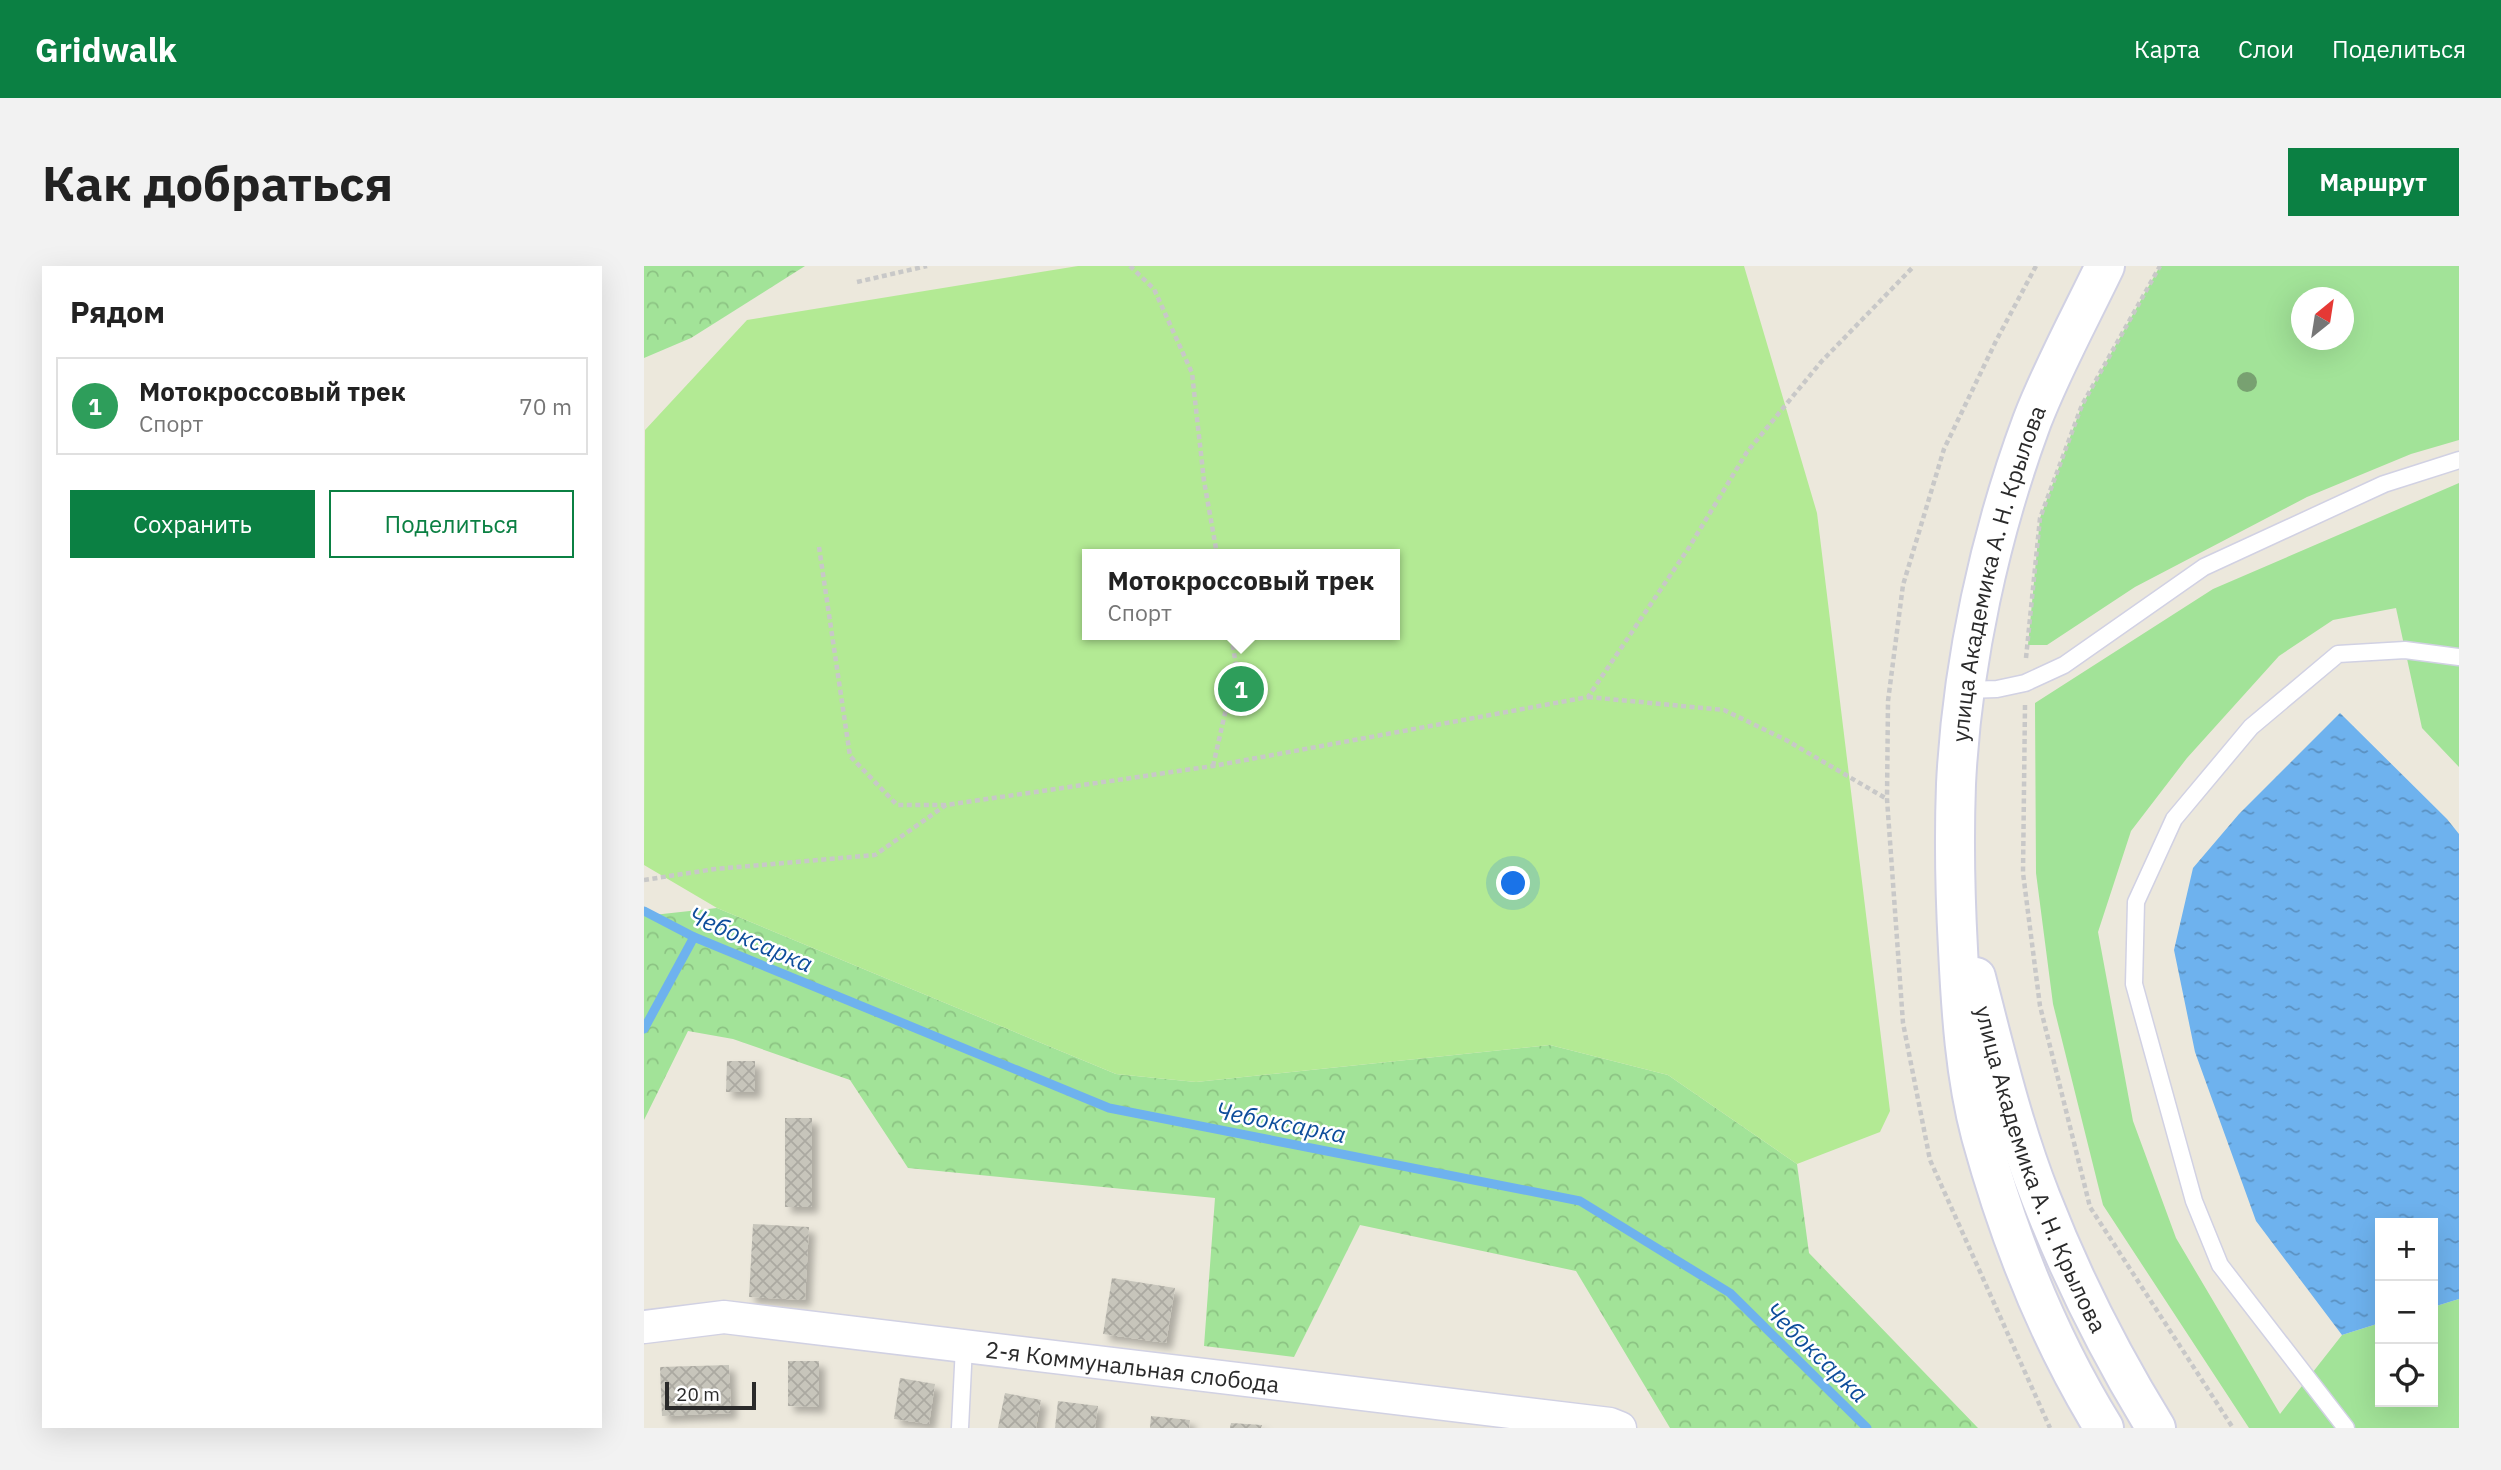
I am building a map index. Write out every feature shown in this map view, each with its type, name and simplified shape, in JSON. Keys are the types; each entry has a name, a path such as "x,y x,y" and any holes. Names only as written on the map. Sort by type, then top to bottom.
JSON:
{"main road":[{"name":"улица Академика А. Н. Крылова","path":"2105,266 2033,419 2003,510 1981,599 1966,690 1956,783 1955,897 1962,1029 1980,1134 2011,1231 2049,1325 2105,1428"},
{"name":"улица Академика А. Н. Крылова","path":"1955,897 2001,1072 2040,1196 2123,1375 2156,1428"}],"street":[{"name":"2-я Коммунальная слобода","path":"644,1327 724,1317 1596,1422 1620,1428"}],"lane":[{"path":"1966,690 1997,689 2025,683 2064,665 2204,567 2384,484 2459,460"},
{"path":"2346,1428 2220,1265 2194,1201 2134,984 2136,902 2174,819 2251,727 2338,654 2405,650 2459,657"},
{"path":"960,1428 964,1346"}],"path":[{"path":"857,282 927,266"},
{"path":"1130,266 1154,289 1192,373 1204,481 1216,549"},
{"path":"1588,697 1688,549 1747,452 1821,362 1914,266"},
{"path":"2028,645 2040,518 2082,405 2160,266"},
{"path":"819,547 850,756 897,805 946,805 1213,766 1588,697 1724,710 1786,740 1887,799"},
{"path":"1213,766 1236,665 1232,640"},
{"path":"2024,723 2023,873 2040,1006 2090,1207 2233,1428"},
{"path":"644,880 715,869 875,855 946,805"}],"green space":[{"path":"644,266 805,266 691,338 644,358"},
{"path":"1078,266 1744,266 1817,513 1890,1111 1880,1132 1797,1164 1668,1075 1550,1045 1196,1082 1116,1074 717,908 644,865 645,430 747,320"},
{"path":"2160,266 2459,266 2459,440 2411,454 2307,497 2135,587 2047,645 2028,645 2040,518 2082,405"},
{"path":"2459,483 2459,767 2422,728 2396,608 2333,620 2279,656 2187,758 2131,831 2098,932 2133,1121 2176,1238 2280,1414 2342,1335 2375,1325 2375,1407 2438,1407 2438,1305 2459,1299 2459,1428 2249,1428 2103,1205 2053,1004 2036,873 2035,703 2213,589"},
{"path":"717,908 1116,1074 1196,1082 1550,1045 1668,1075 1797,1164 1809,1253 1978,1428 1670,1428 1576,1271 1360,1225 1294,1357 1204,1346 1215,1198 908,1168 850,1080 733,1039 688,1031 644,1120 644,916"}],"water":[{"path":"2340,713 2459,834 2459,1299 2438,1305 2438,1218 2375,1218 2375,1325 2342,1335 2256,1221 2195,1052 2174,950 2193,868 2239,814"}],"building":[{"path":"727,1061 755,1061 755,1092 726,1092"},
{"path":"785,1118 812,1118 812,1207 785,1207"},
{"path":"753,1224 809,1227 805,1300 749,1297"},
{"path":"1112,1278 1175,1288 1166,1343 1103,1334"},
{"path":"788,1361 819,1361 819,1407 788,1406"},
{"path":"729,1365 731,1413 662,1416 660,1367"},
{"path":"900,1378 935,1384 929,1424 894,1419"},
{"path":"1005,1393 1041,1400 1036,1428 998,1428"},
{"path":"1058,1401 1098,1406 1095,1428 1055,1428"},
{"path":"1151,1416 1190,1420 1189,1428 1150,1428"},
{"path":"1231,1423 1262,1425 1261,1428 1230,1428"}],"waterway":[{"name":"Чебоксарка","path":"644,911 694,937 1109,1108 1580,1201 1730,1293 1867,1428"},
{"path":"644,1029 694,937"}],"place":[{"name":"Мотокроссовый трек","path":"1241,689"}]}
